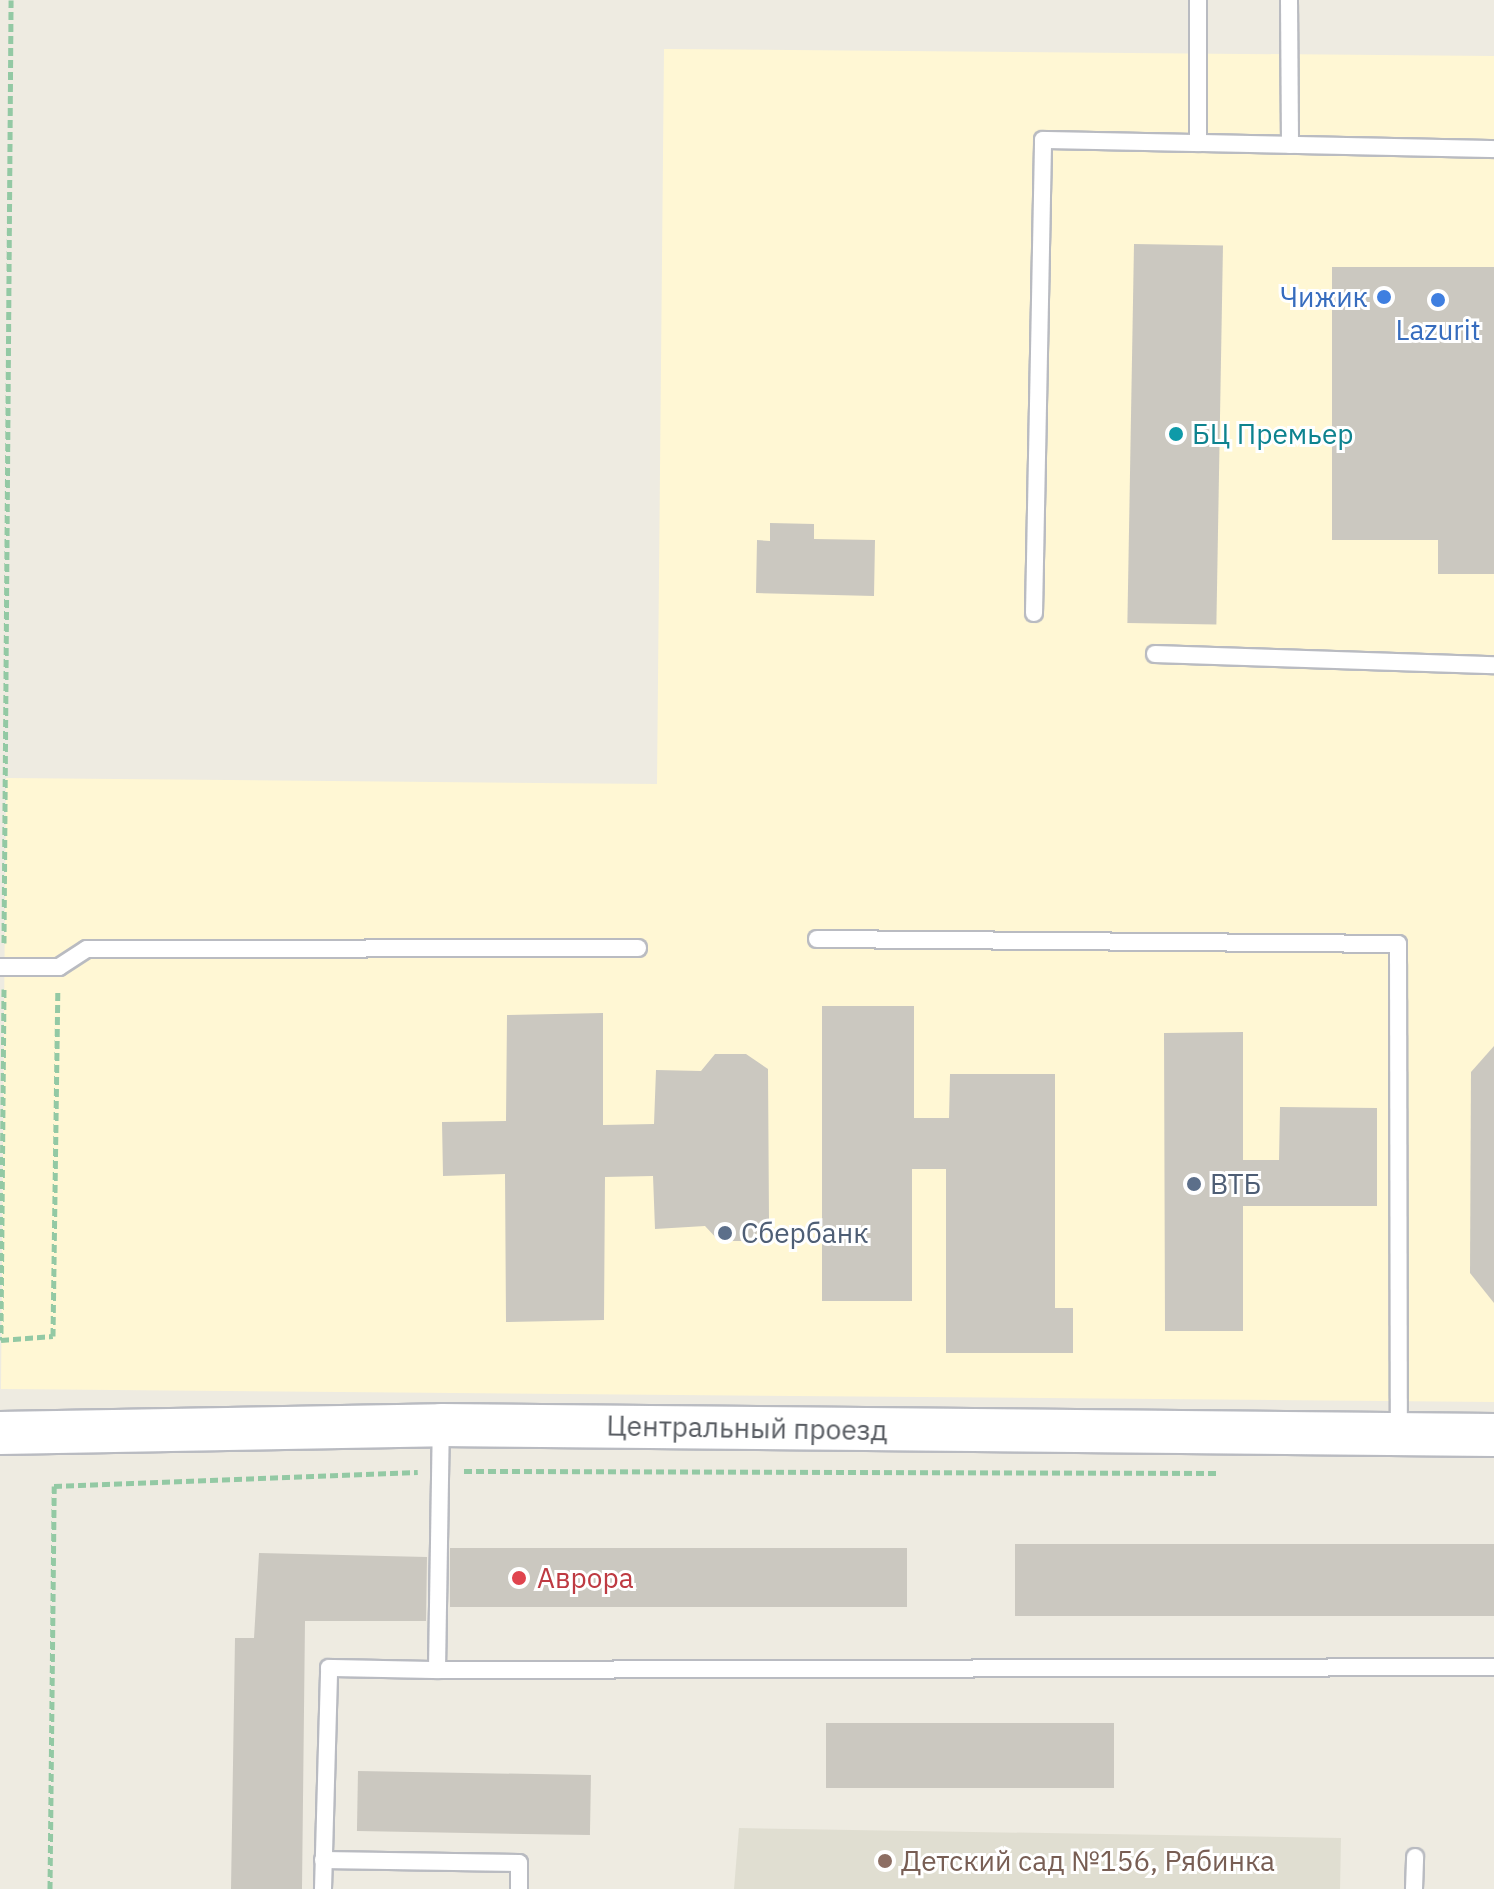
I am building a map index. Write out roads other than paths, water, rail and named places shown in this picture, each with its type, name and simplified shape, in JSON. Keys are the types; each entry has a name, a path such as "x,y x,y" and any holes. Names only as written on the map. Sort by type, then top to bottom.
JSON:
{"street":[{"name":"Центральный проезд","path":"0,1433 441,1425 1494,1435"}],"lane":[{"path":"1198,0 1198,143"},
{"path":"1289,0 1290,145"},
{"path":"1034,613 1043,140 1494,149"},
{"path":"1155,654 1494,665"},
{"path":"817,939 1398,944 1399,1434"},
{"path":"2,967 59,967 87,949 638,948"},
{"path":"437,1670 443,1471 441,1425"},
{"path":"323,1889 329,1668 1494,1667"},
{"path":"1414,1889 1415,1857"},
{"path":"323,1860 519,1863 519,1889"}],"place":[{"name":"Чижик","path":"1384,297"},
{"name":"Lazurit","path":"1438,300"},
{"name":"БЦ Премьер","path":"1176,434"},
{"name":"ВТБ","path":"1194,1184"},
{"name":"Сбербанк","path":"725,1233"},
{"name":"Аврора","path":"519,1578"},
{"name":"Детский сад №156, Рябинка","path":"885,1861"}]}
